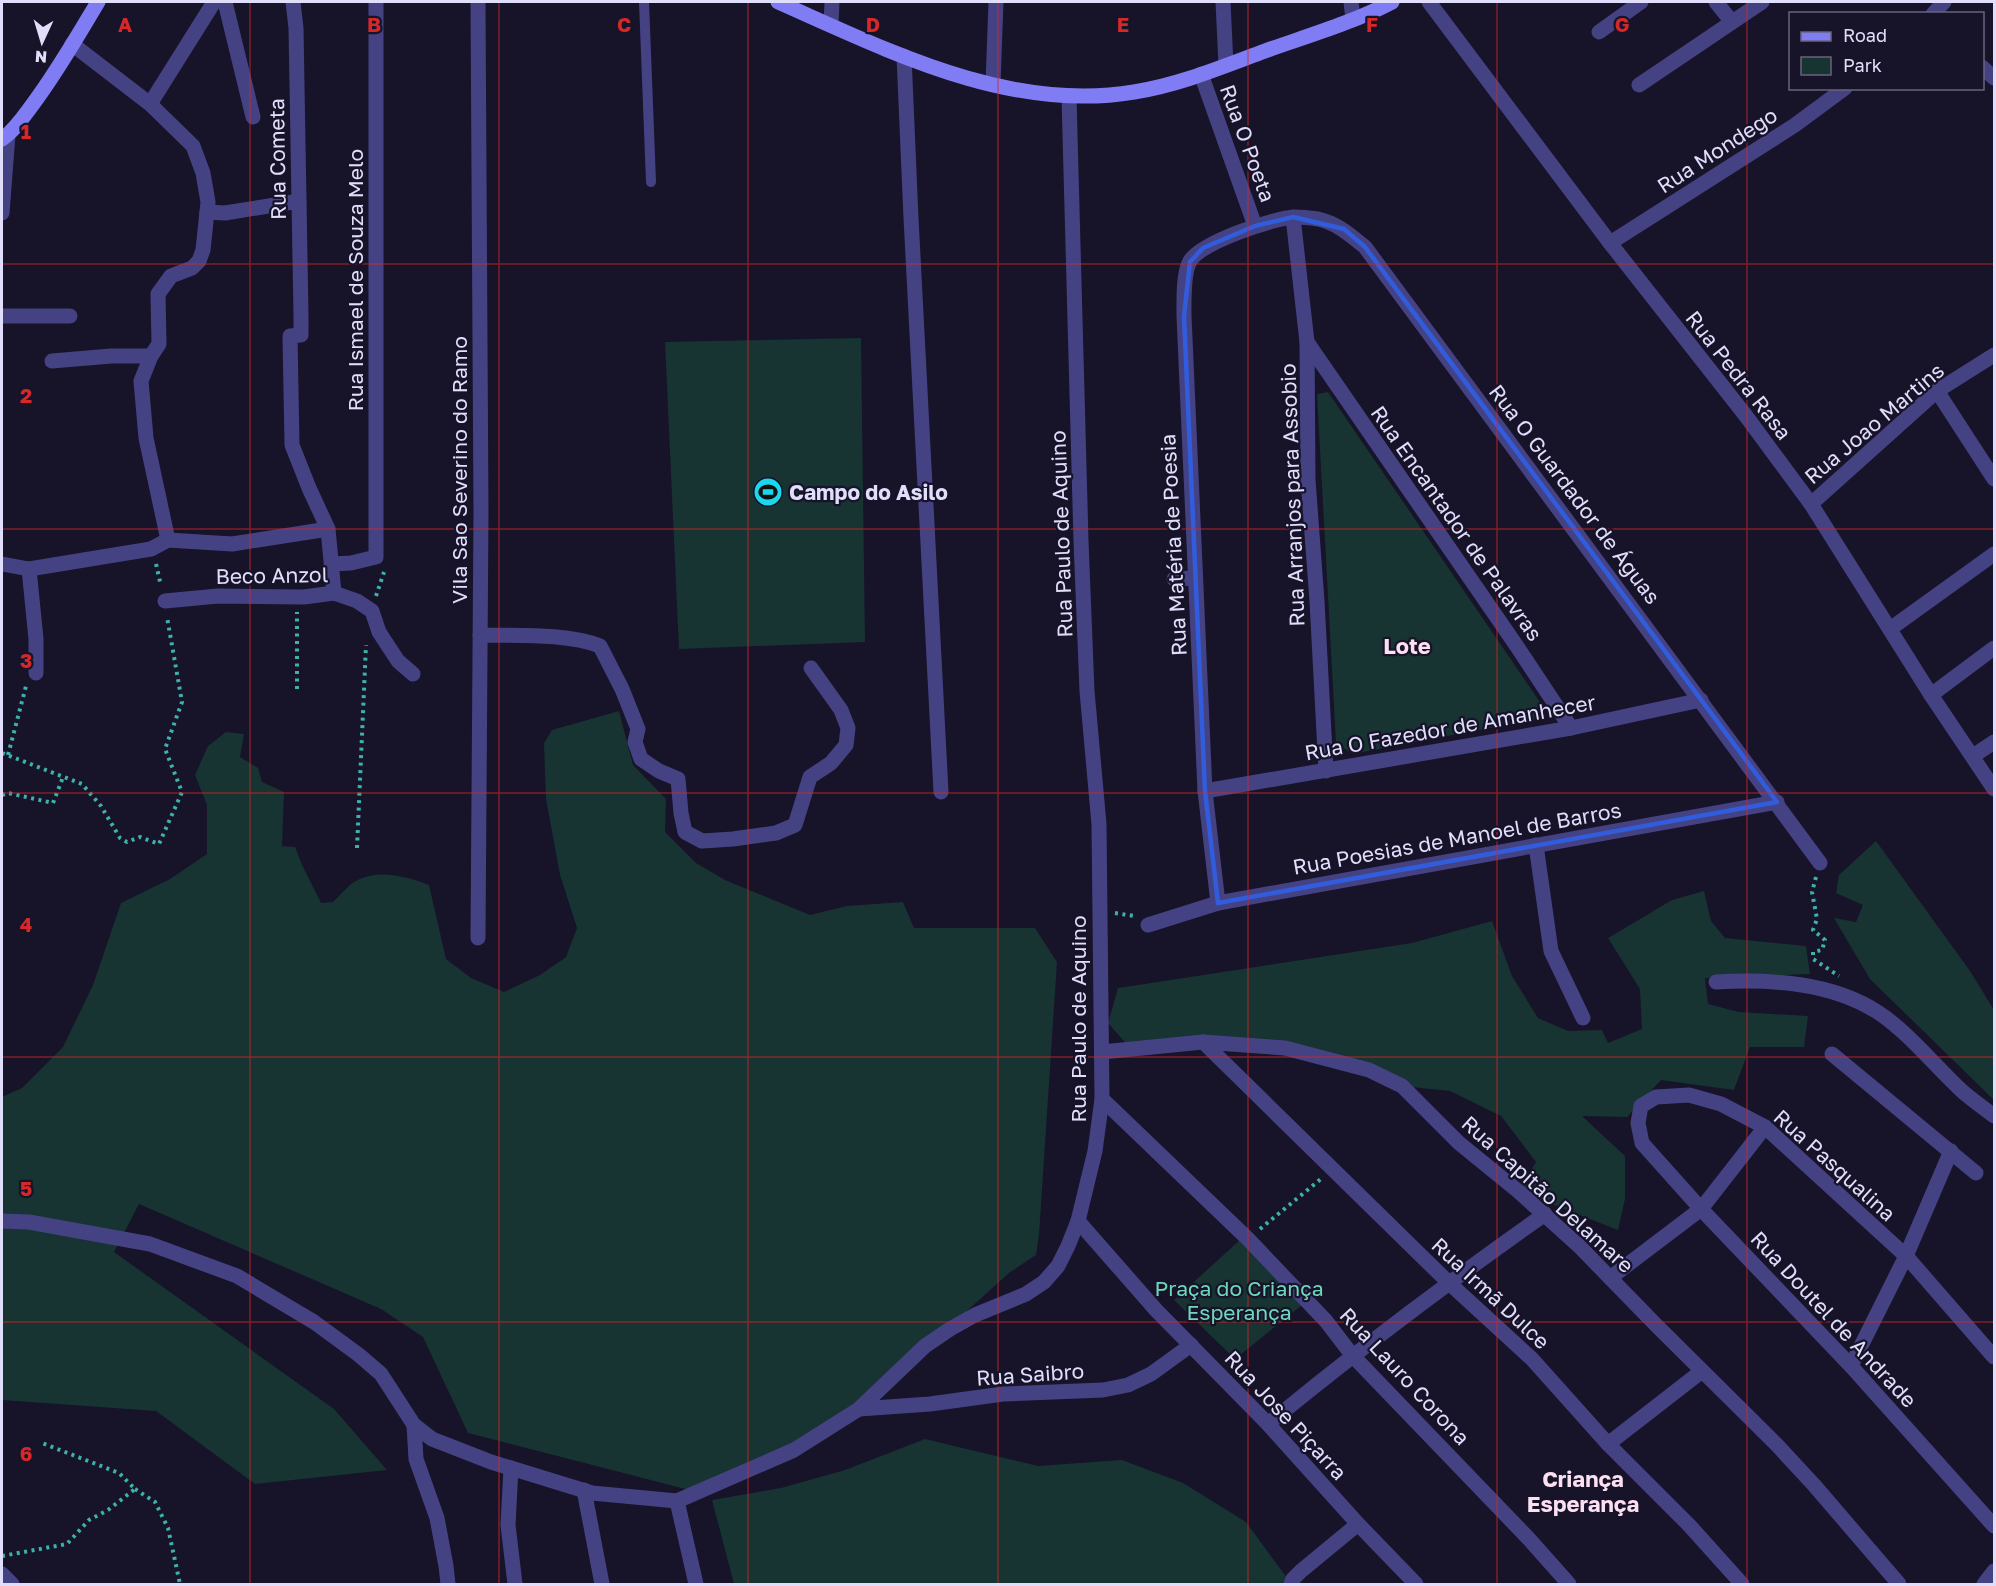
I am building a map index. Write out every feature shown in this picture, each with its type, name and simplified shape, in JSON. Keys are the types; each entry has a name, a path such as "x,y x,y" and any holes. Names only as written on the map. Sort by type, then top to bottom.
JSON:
{"main road":[{"path":"5,137 54,76 98,2"},
{"path":"778,2 904,56 993,84 1070,97 1135,92 1201,75 1353,19 1392,2"}],"street":[{"path":"150,104 214,2"},
{"path":"225,2 254,117"},
{"name":"Rua Cometa","path":"293,2 296,28 301,335 290,336 292,445 328,529"},
{"name":"Rua Ismael de Souza Melo","path":"376,2 376,557"},
{"name":"Vila Sao Severino do Ramo","path":"478,2 480,635 478,938"},
{"path":"831,25 832,2"},
{"path":"993,84 996,2"},
{"path":"1223,2 1226,65"},
{"path":"1351,2 1353,19"},
{"name":"Rua Pedra Rasa","path":"1429,2 1610,243 1812,504 1931,695 1995,789"},
{"path":"1599,32 1641,2"},
{"path":"1716,2 1732,22"},
{"path":"1639,84 1762,2"},
{"path":"72,44 150,104 193,146 203,173 208,202 203,250 199,261 192,268 171,276 158,294 159,344 151,356 141,381 146,438 168,540"},
{"path":"904,56 941,792"},
{"name":"Rua O Poeta","path":"1201,75 1255,226"},
{"name":"Rua Mondego","path":"1610,243 1795,125 1842,90"},
{"name":"Rua Paulo de Aquino","path":"2,1221 28,1222 150,1244 237,1276 314,1322 359,1355 381,1374 414,1425 432,1439 511,1468 584,1490 614,1496 677,1501 794,1450 859,1410 933,1340 975,1315 1026,1294 1044,1282 1058,1266 1078,1221 1095,1150 1102,1099 1099,824 1087,691 1081,541 1070,97"},
{"path":"2,213 5,137"},
{"path":"207,212 225,213 299,201"},
{"name":"Rua O Guardador de Águas","path":"1255,226 1293,217 1319,219 1344,229 1365,247 1820,863"},
{"name":"Rua Arranjos para Assobio","path":"1293,217 1307,342 1308,480 1326,771"},
{"name":"Rua Matéria de Poesia","path":"1218,903 1205,791 1184,316 1185,286 1190,262 1203,248 1255,226"},
{"path":"2,316 70,316"},
{"name":"Rua Encantador de Palavras","path":"1307,342 1572,728"},
{"name":"Rua Joao Martins","path":"1812,504 1937,392 1995,355"},
{"path":"52,361 111,356 151,356"},
{"path":"1937,392 1995,479"},
{"path":"2,564 29,568 151,549 168,540 232,544 328,529 334,593"},
{"path":"1890,629 1995,554"},
{"path":"332,564 351,563 376,557"},
{"path":"29,568 36,639 36,673"},
{"path":"1174,579 1195,578"},
{"name":"Beco Anzol","path":"165,601 218,596 297,597 334,593 357,601 372,612"},
{"path":"372,612 379,632 398,661 413,674"},
{"path":"480,635 546,637 588,641 600,646 622,689 638,729 635,742 641,759 659,771 678,779 685,832 702,840 733,839 776,833 795,825 810,777 831,763 846,745 848,728 841,710 811,668"},
{"path":"1931,695 1995,648"},
{"name":"Rua O Fazedor de Amanhecer","path":"1205,791 1572,728 1701,700"},
{"path":"1972,756 1995,742"},
{"name":"Rua Poesias de Manoel de Barros","path":"1148,925 1218,903 1777,802"},
{"path":"1536,845 1551,951 1583,1018"},
{"path":"1716,982 1749,980 1797,984 1845,994 1880,1013 1915,1043 1963,1092 1995,1116"},
{"name":"Rua Capitão Delamare","path":"1102,1052 1203,1042 1285,1048 1369,1070 1402,1086 1459,1143 1545,1215 1777,1445 1899,1584"},
{"name":"Rua Irmã Dulce","path":"1203,1042 1448,1282 1532,1359 1608,1444 1689,1525 1742,1584"},
{"path":"1832,1054 1976,1173"},
{"name":"Rua Pasqualina","path":"1642,1143 1638,1123 1641,1106 1656,1097 1689,1095 1721,1104 1765,1127 1906,1256 1995,1357"},
{"name":"Rua Lauro Corona","path":"1102,1099 1248,1239 1326,1321 1352,1355 1529,1539 1569,1584"},
{"path":"1610,1278 1701,1209 1765,1127"},
{"name":"Rua Doutel de Andrade","path":"1642,1143 1701,1209 1851,1366 1995,1526"},
{"path":"1851,1366 1906,1256 1951,1151"},
{"path":"1268,1424 1352,1355 1448,1282 1545,1215"},
{"name":"Rua Jose Piçarra","path":"1078,1221 1156,1310 1268,1424 1358,1524 1416,1584"},
{"name":"Rua Saibro","path":"859,1410 930,1404 1003,1394 1103,1390 1128,1385 1151,1374 1191,1344"},
{"path":"1608,1444 1702,1371"},
{"path":"414,1425 416,1459 437,1518 448,1584"},
{"path":"511,1468 508,1525 515,1584"},
{"path":"584,1490 602,1584"},
{"path":"677,1501 696,1584"},
{"path":"1291,1584 1301,1571 1358,1524"},
{"path":"1984,1584 1995,1571"},
{"path":"2,1574 12,1584"}],"lane":[{"path":"644,2 651,182"}],"path":[{"path":"2,753 82,784 101,806 120,838 127,842 140,837 159,844 182,792 165,749 182,702 165,601 151,549"},
{"path":"372,612 385,569 376,557"},
{"path":"297,597 297,689"},
{"path":"357,848 366,645"},
{"path":"8,755 29,675 36,673"},
{"path":"2,795 8,793 53,802 63,777"},
{"path":"1820,863 1812,892 1817,918 1813,930 1825,940 1822,950 1813,952 1813,959 1842,977"},
{"path":"1099,913 1113,912 1134,916 1148,925"},
{"path":"1248,1239 1333,1169"},
{"path":"42,1443 119,1473 135,1489 155,1502 168,1528 180,1584"},
{"path":"2,1557 67,1544 89,1520 108,1510 135,1489"}],"highlighted area":[{"path":"1293,217 1344,229 1365,247 1777,802 1218,903 1205,791 1184,316 1190,262 1203,248 1255,226"}],"green space":[{"name":"Campo do Asilo","path":"861,338 865,642 679,649 665,342"},
{"path":"1328,392 1542,705 1537,719 1353,754 1336,743 1317,394"},
{"path":"619,711 633,765 666,799 665,832 696,863 725,880 810,915 847,906 903,902 914,928 1035,928 1057,962 1036,1255 1009,1273 877,1392 794,1450 697,1492 468,1433 423,1337 381,1309 139,1204 114,1252 334,1409 387,1470 255,1484 156,1411 2,1400 2,1097 22,1088 63,1047 93,985 121,903 170,879 207,854 207,805 195,775 208,746 226,732 244,734 240,757 258,768 262,782 284,792 282,846 295,847 321,903 333,902 348,886 372,875 401,876 429,885 446,959 471,978 504,992 540,975 566,957 577,928 560,875 546,799 544,743 552,730"},
{"path":"1876,841 1970,971 1994,1010 1994,1100 1870,979 1834,918 1856,922 1863,905 1836,893 1839,875"},
{"path":"1704,891 1711,921 1725,938 1806,946 1810,974 1705,978 1708,1004 1739,1012 1808,1016 1804,1047 1750,1047 1734,1090 1661,1080 1627,1117 1582,1116 1625,1156 1625,1199 1618,1230 1518,1191 1536,1162 1501,1116 1450,1091 1402,1086 1285,1048 1131,1049 1108,1023 1118,988 1412,943 1492,921 1512,976 1538,1018 1568,1031 1602,1030 1608,1043 1642,1029 1640,989 1608,938 1672,900"},
{"name":"Praça do Criança Esperança","path":"1241,1239 1302,1305 1235,1359 1174,1300"},
{"path":"925,1439 1038,1466 1122,1460 1183,1483 1246,1522 1289,1584 734,1584 712,1500 781,1488 845,1470"}],"place":[{"name":"Campo do Asilo","path":"768,492"}],"district":[{"name":"Lote","path":"1407,645"},
{"name":"Criança Esperança","path":"1583,1490"}]}
